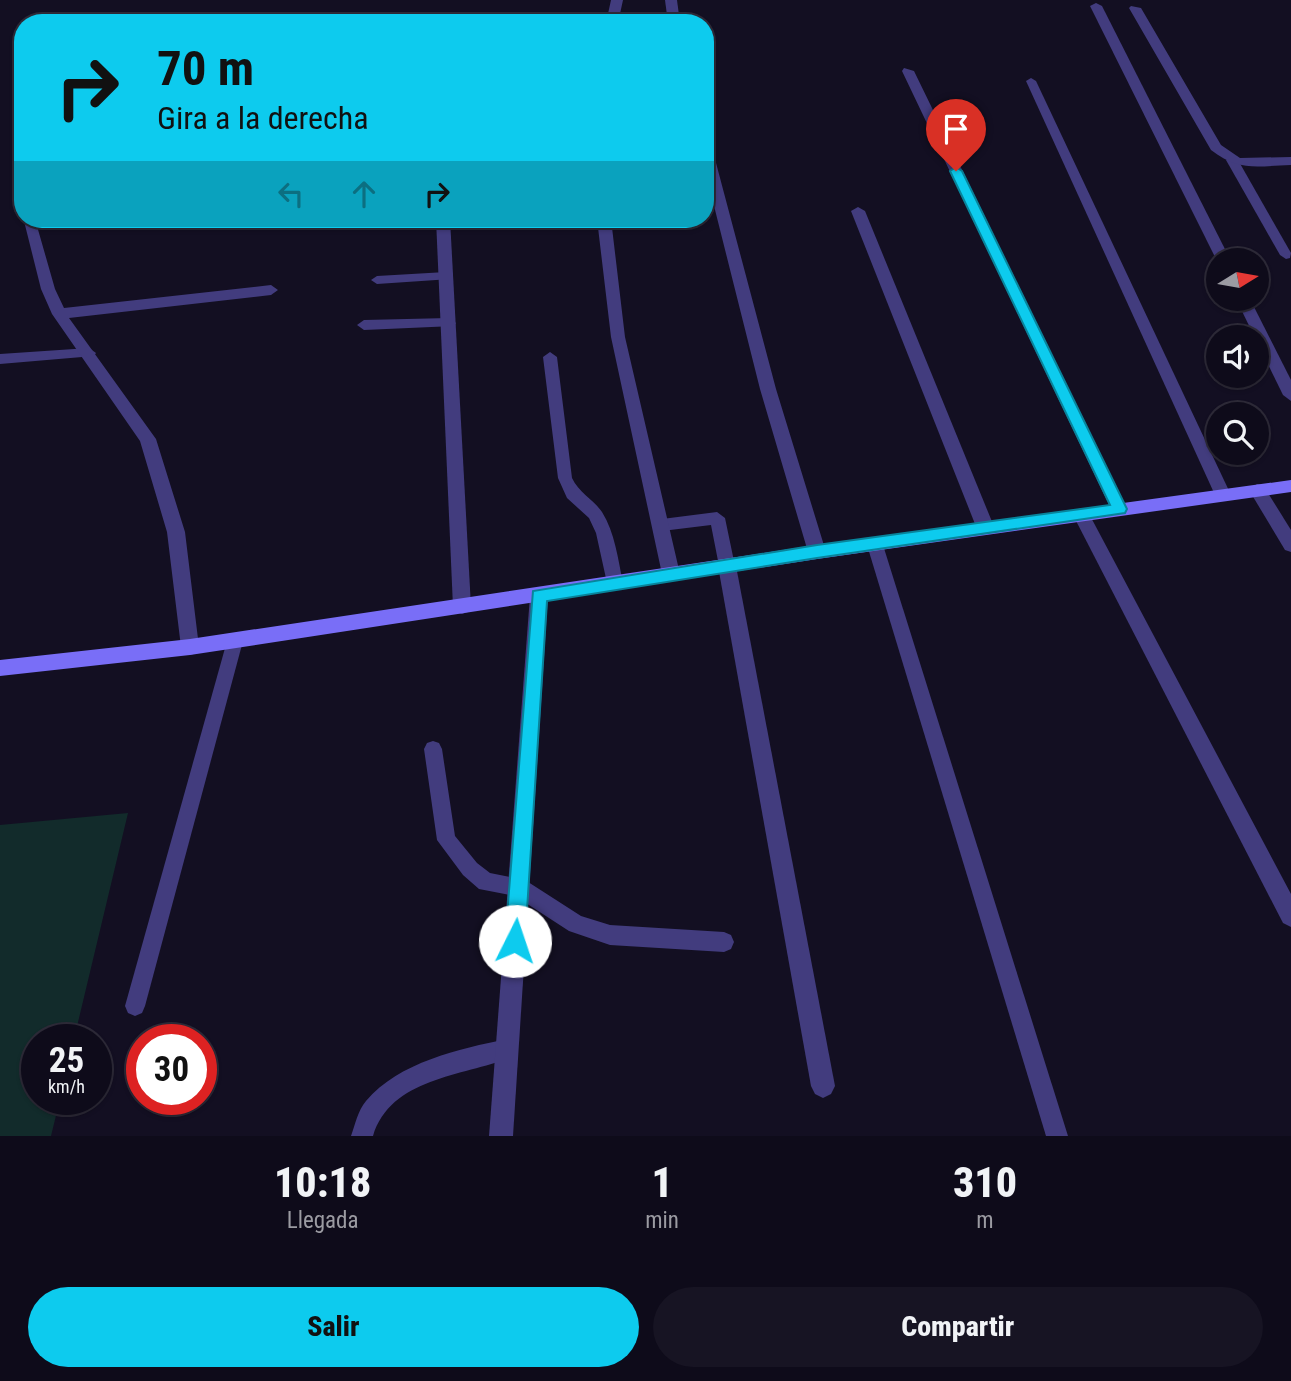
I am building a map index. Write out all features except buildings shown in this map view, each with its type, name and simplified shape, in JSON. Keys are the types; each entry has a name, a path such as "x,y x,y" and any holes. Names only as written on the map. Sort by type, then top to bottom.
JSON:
{"street":[{"path":"1096,6 1217,248"},
{"path":"1135,8 1216,147 1232,160 1248,163 1291,161"},
{"path":"908,71 1119,509"},
{"path":"714,179 768,390 817,552"},
{"path":"858,211 986,529"},
{"path":"31,228 48,289 59,314 148,439 176,532 190,647"},
{"path":"443,228 463,607"},
{"path":"605,228 618,337 671,574"},
{"path":"59,314 271,290"},
{"path":"1250,312 1291,395"},
{"path":"0,668 235,641 817,552 1291,486"},
{"path":"1257,490 1291,545"},
{"path":"1081,515 1291,915"},
{"path":"727,566 823,1086"},
{"path":"501,1136 539,596"}],"lane":[{"path":"1031,80 1223,495"},
{"path":"1232,160 1286,255"},
{"path":"377,280 446,276"},
{"path":"364,325 449,323"},
{"path":"0,359 89,353"},
{"path":"550,357 565,478 572,494 595,514 604,533 615,583"},
{"path":"662,525 718,518 727,566"},
{"path":"875,545 1057,1136"},
{"path":"135,1006 235,641"},
{"path":"433,749 446,840 470,869 486,882 518,887 576,924 610,935 724,942"},
{"path":"362,1136 373,1108 406,1084 435,1068 507,1049"}],"green space":[{"path":"128,813 78,1024 21,1024 21,1115 56,1115 51,1136 0,1136 0,825"}],"route":[{"path":"515,941 539,596 817,552 1119,509 956,171"}]}
